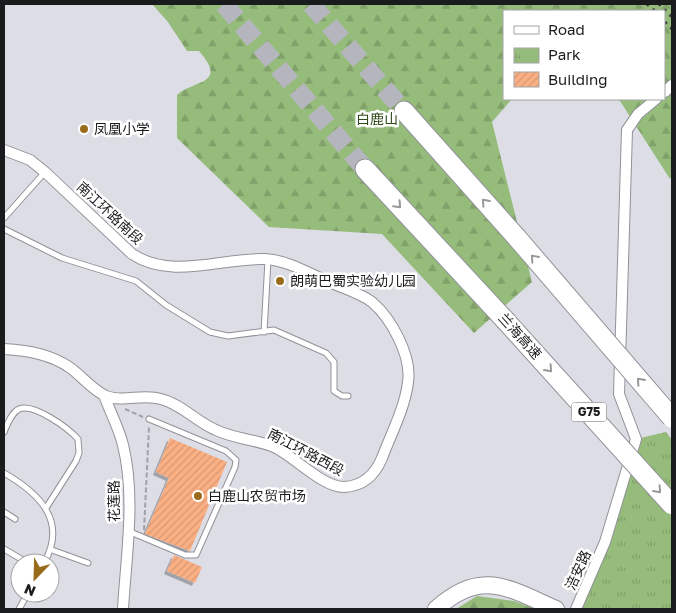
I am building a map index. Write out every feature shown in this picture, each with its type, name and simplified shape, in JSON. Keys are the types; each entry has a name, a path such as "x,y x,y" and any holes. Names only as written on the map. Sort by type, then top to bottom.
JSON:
{"highway":[{"path":"404,110 672,418"},
{"name":"兰海高速","path":"365,169 505,320 672,505"}],"main road":[{"path":"436,609 451,596 473,585 491,585 510,589 556,609"}],"street":[{"name":"涪安路","path":"576,609 605,542 636,439 619,394 627,130 638,114 655,100"},
{"name":"南江环路南段","path":"4,150 30,160 132,254 145,262 161,267 180,268 245,259 268,259"},
{"name":"南江环路西段","path":"104,395 119,399 138,396 169,401 219,432 248,438 274,447 327,482 342,487 362,484 378,469 404,401 409,380 407,363 400,341 381,312 359,294 286,264 268,259"},
{"path":"4,349 30,351 67,366 104,395"},
{"name":"花莲路","path":"104,395 123,445 128,477 128,531 123,609"}],"lane":[{"path":"4,218 45,172"},
{"path":"4,229 62,258 136,281 166,305 185,314 210,332 228,336 281,332 331,356 334,362 334,391 342,396 348,396"},
{"path":"264,332 268,259"},
{"path":"4,432 13,414 19,409 27,408 36,410 78,439 79,453 76,461 46,508"},
{"path":"128,531 185,555 196,555 235,467 236,460 226,451 150,419"},
{"path":"4,473 21,483 46,508 51,520 52,550 50,553"},
{"path":"4,512 15,519"},
{"path":"52,550 88,563"}],"path":[{"path":"104,395 117,406 150,419 145,527 143,534 149,537 150,540"}],"green space":[{"name":"白鹿山","path":"152,4 672,4 672,175 670,179 620,101 617,100 666,100 666,10 503,10 503,100 511,100 492,122 532,282 474,333 382,234 269,227 177,138 177,95 205,80 209,76 210,70 199,51 187,51 168,22"},
{"path":"666,432 672,440 672,609 576,609 605,542 636,439"},
{"path":"477,596 514,601 535,609 456,609"}],"building":[{"path":"170,438 227,462 190,551 145,534 169,478 156,472"},
{"path":"174,555 202,567 195,583 167,571"}],"tunnel":[{"path":"224,4 365,169"},
{"path":"311,4 404,111"}],"railway":[{"path":"647,4 654,10"},
{"path":"659,4 665,10"},
{"path":"666,11 672,17"},
{"path":"666,23 672,29"}],"place":[{"name":"凤凰小学","path":"84,129"},
{"name":"朗萌巴蜀实验幼儿园","path":"280,281"},
{"name":"白鹿山农贸市场","path":"198,496"}]}
